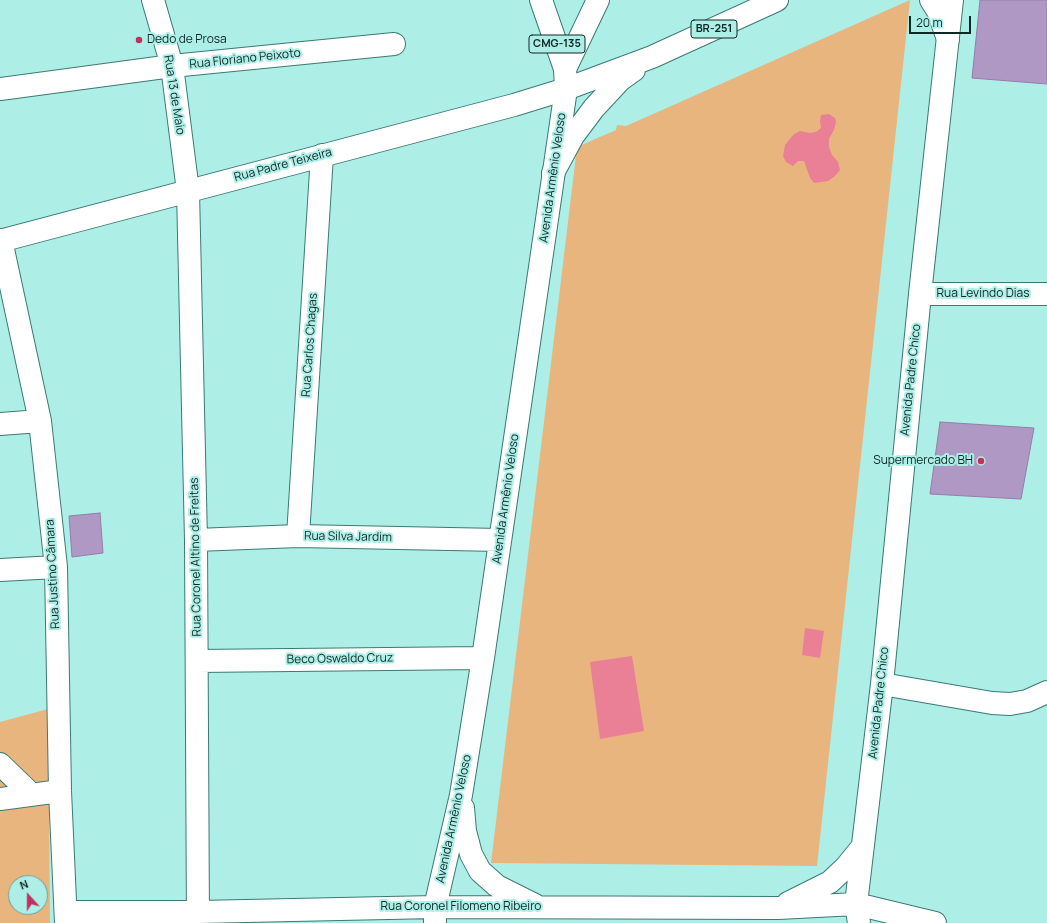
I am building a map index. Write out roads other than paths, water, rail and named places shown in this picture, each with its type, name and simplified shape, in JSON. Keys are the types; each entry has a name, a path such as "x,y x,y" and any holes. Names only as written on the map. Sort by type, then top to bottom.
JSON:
{"street":[{"name":"Rua 13 de Maio","path":"153,0 172,66 188,191"},
{"name":"CMG-135","path":"541,0 566,79"},
{"path":"566,79 598,0"},
{"name":"BR-251","path":"566,79 652,57 777,0"},
{"path":"931,0 938,11 948,39"},
{"name":"Avenida Padre Chico","path":"858,913 863,846 882,684 920,294 952,0"},
{"name":"Rua Floriano Peixoto","path":"0,89 172,66 394,44"},
{"path":"553,173 573,136 594,108 620,80 652,57"},
{"name":"Rua Padre Teixeira","path":"0,240 514,105 566,79"},
{"name":"Avenida Armênio Veloso","path":"435,915 462,794 484,658 566,79"},
{"name":"Rua Carlos Chagas","path":"298,536 322,155"},
{"name":"Rua Coronel Altino de Freitas","path":"188,191 196,540 198,917"},
{"name":"Rua Justino Câmara","path":"0,240 40,421 56,567 60,791 66,918"},
{"name":"Rua Levindo Dias","path":"920,294 1047,294"},
{"path":"0,424 40,421"},
{"name":"Rua Silva Jardim","path":"196,540 298,536 500,540"},
{"path":"0,570 56,567"},
{"name":"Beco Oswaldo Cruz","path":"197,661 484,658"},
{"path":"882,684 992,703 1010,704 1027,701 1047,692"},
{"path":"0,764 31,794"},
{"path":"0,799 60,791"},
{"path":"462,794 467,837 471,854 480,871 497,886 538,907"},
{"path":"778,908 830,882 846,868 863,846"},
{"name":"Rua Coronel Filomeno Ribeiro","path":"66,918 435,915 538,907 657,915 778,908 858,913 935,923"}],"place":[{"name":"Dedo de Prosa","path":"139,40"},
{"name":"Supermercado BH","path":"981,461"}]}
